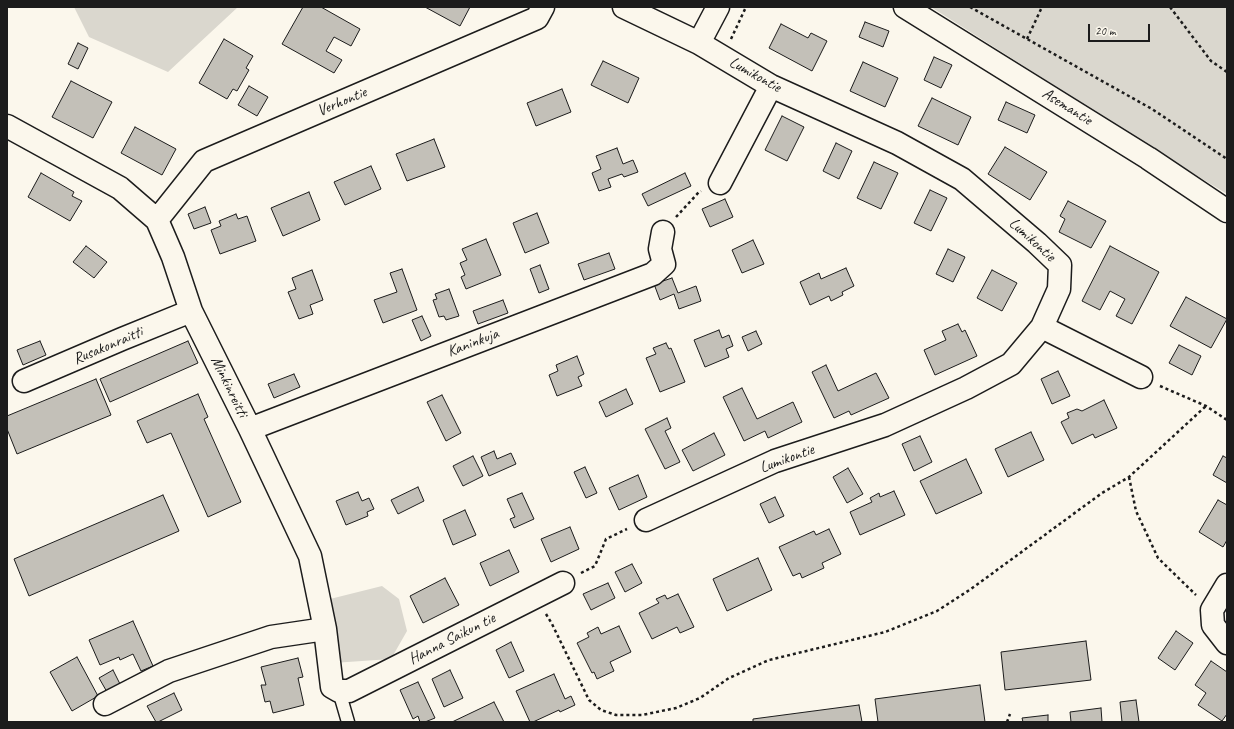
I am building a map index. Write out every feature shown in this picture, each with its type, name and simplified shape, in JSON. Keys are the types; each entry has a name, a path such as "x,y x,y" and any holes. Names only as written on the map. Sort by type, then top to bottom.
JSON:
{"street":[{"name":"Verhontie","path":"158,220 204,161 537,18 543,7"},
{"name":"Lumikontie","path":"624,7 699,43 772,86 897,143 962,179 1037,242 1060,265 1059,289 1042,327 1011,364 966,388 885,426 775,461 646,520"},
{"path":"699,43 718,7"},
{"name":"Asemantie","path":"905,7 1148,158 1227,211"},
{"path":"720,183 772,86"},
{"name":"Minkinreitti","path":"7,126 120,188 158,220 192,311 310,556 325,629 332,687 339,691"},
{"name":"Kaninkuja","path":"250,429 653,274 664,264 660,249 663,232"},
{"name":"Rusakonraitti","path":"24,381 192,311"},
{"path":"1042,327 1141,378"},
{"name":"Hanna Saikun tie","path":"339,691 349,691 563,583"},
{"path":"1227,585 1212,610 1213,624 1227,643"},
{"path":"105,704 169,671 271,638 325,629"}],"lane":[{"name":"Minkinreitti","path":"339,691 348,722"}],"path":[{"path":"723,57 746,7"},
{"path":"970,7 1152,110 1227,159"},
{"path":"1027,39 1042,7"},
{"path":"1170,7 1211,61 1227,72"},
{"path":"663,232 699,192 720,183"},
{"path":"1141,378 1206,406 1227,420"},
{"path":"534,598 552,624 589,700 601,710 616,715 642,715 676,708 700,698 728,678 769,660 885,632 937,611 970,589 1102,493 1129,477 1206,406"},
{"path":"1129,477 1136,511 1158,558 1212,610"},
{"path":"563,583 595,566 606,539 646,520"},
{"path":"1007,722 1010,714"}],"shaded area":[{"path":"74,7 238,7 168,72 89,37"},
{"path":"931,7 1227,7 1227,194 1181,166"},
{"path":"382,586 399,599 407,631 391,659 333,663 326,600"}],"building":[{"path":"303,7 321,7 360,29 351,46 334,37 326,51 342,60 334,73 282,44"},
{"path":"425,7 470,7 460,26"},
{"path":"865,22 889,31 883,47 859,37"},
{"path":"781,24 808,38 811,33 827,41 812,71 769,48"},
{"path":"224,39 253,56 246,68 249,70 237,91 233,89 227,99 199,83"},
{"path":"78,43 88,48 78,69 68,64"},
{"path":"934,57 952,65 941,88 924,80"},
{"path":"603,61 639,78 628,103 591,85"},
{"path":"863,62 898,78 885,107 850,91"},
{"path":"71,81 112,102 93,138 52,117"},
{"path":"249,86 268,97 257,116 238,105"},
{"path":"562,89 571,112 536,126 527,103"},
{"path":"932,98 971,117 958,145 918,126"},
{"path":"1006,102 1035,115 1027,133 998,120"},
{"path":"782,116 804,127 787,161 765,150"},
{"path":"135,127 176,149 162,175 121,153"},
{"path":"434,139 445,167 407,181 396,154"},
{"path":"836,143 852,151 839,179 823,171"},
{"path":"1005,147 1047,172 1030,200 988,174"},
{"path":"617,148 623,164 633,160 638,172 624,177 622,174 608,179 611,187 599,191 592,173 601,169 596,156"},
{"path":"874,162 898,173 881,209 857,198"},
{"path":"371,166 381,189 345,205 334,182"},
{"path":"41,173 74,192 72,196 82,201 70,221 28,197"},
{"path":"685,173 691,186 648,206 642,194"},
{"path":"930,190 947,198 931,231 914,223"},
{"path":"309,192 320,220 283,236 271,208"},
{"path":"725,199 733,217 710,227 702,209"},
{"path":"1068,201 1106,221 1091,248 1059,232 1065,219 1060,216"},
{"path":"205,207 211,223 194,229 188,214"},
{"path":"537,213 549,243 525,253 513,223"},
{"path":"236,214 238,219 247,216 256,241 220,254 211,230 221,226 219,221"},
{"path":"486,239 501,275 466,289 461,277 465,275 460,263 467,260 462,249"},
{"path":"753,240 764,264 742,273 732,250"},
{"path":"86,246 107,262 94,278 73,262"},
{"path":"1110,246 1159,272 1132,324 1116,316 1125,299 1110,291 1100,310 1082,301"},
{"path":"948,249 965,257 953,282 936,274"},
{"path":"609,253 615,269 584,280 578,264"},
{"path":"540,265 549,289 539,293 530,269"},
{"path":"846,268 854,286 842,292 843,295 831,301 829,296 810,305 800,282 819,273 821,279"},
{"path":"402,269 417,310 383,323 374,300 397,292 390,273"},
{"path":"312,270 323,300 310,305 313,314 299,319 288,292 296,289 292,278"},
{"path":"992,270 1017,283 1002,311 977,298"},
{"path":"672,278 678,293 696,286 701,301 679,309 674,294 660,300 654,284"},
{"path":"449,289 459,316 446,320 444,316 439,317 433,300 437,299 435,294"},
{"path":"1186,297 1227,319 1211,348 1170,326"},
{"path":"503,300 508,313 478,324 473,311"},
{"path":"422,316 431,336 421,341 412,320"},
{"path":"958,324 962,332 965,330 977,356 935,375 924,350 946,340 942,331"},
{"path":"719,330 722,338 729,335 733,346 726,349 729,357 705,367 694,340"},
{"path":"756,331 762,344 748,351 742,337"},
{"path":"40,341 46,355 23,365 17,350"},
{"path":"188,341 198,363 110,402 100,379"},
{"path":"666,343 669,349 671,348 685,382 660,392 646,358 656,354 653,348"},
{"path":"1179,345 1201,356 1192,375 1169,363"},
{"path":"577,356 584,374 578,377 582,386 557,396 549,375 558,371 556,365"},
{"path":"826,365 838,391 876,373 889,398 851,415 849,411 834,418 812,372"},
{"path":"1058,371 1070,396 1052,404 1041,379"},
{"path":"294,374 300,387 274,398 268,384"},
{"path":"96,379 111,415 17,454 7,429 7,416"},
{"path":"742,388 757,419 793,402 802,422 768,438 765,431 744,441 723,397"},
{"path":"626,389 633,404 606,417 599,402"},
{"path":"198,394 208,417 204,419 241,502 208,517 171,433 147,443 137,421"},
{"path":"442,395 461,433 446,441 427,402"},
{"path":"1104,400 1117,428 1095,438 1093,434 1072,444 1061,422 1069,418 1067,413 1077,409 1082,411"},
{"path":"667,418 671,428 665,431 680,462 665,469 645,429"},
{"path":"1031,432 1044,460 1008,477 995,449"},
{"path":"714,433 725,455 693,471 682,450"},
{"path":"920,436 932,462 914,471 902,444"},
{"path":"494,451 497,459 511,453 516,464 489,476 481,457"},
{"path":"473,456 483,476 463,486 453,466"},
{"path":"1223,456 1227,458 1227,483 1213,475"},
{"path":"966,459 982,493 936,514 920,481"},
{"path":"585,467 597,493 586,498 574,472"},
{"path":"848,468 863,494 847,503 833,477"},
{"path":"638,475 647,497 619,510 609,488"},
{"path":"418,487 424,501 398,514 391,500"},
{"path":"894,491 905,515 860,535 850,512 872,502 870,498 879,493 880,497"},
{"path":"358,492 362,501 369,498 374,509 367,512 368,516 346,525 336,501"},
{"path":"522,493 534,519 514,528 510,519 515,517 507,499"},
{"path":"163,495 179,531 29,596 14,559"},
{"path":"775,497 784,516 769,523 760,504"},
{"path":"1218,500 1227,505 1227,540 1223,547 1199,532"},
{"path":"465,510 476,535 453,545 443,520"},
{"path":"570,527 579,549 551,562 541,539"},
{"path":"829,529 841,554 822,563 824,568 802,578 800,573 793,576 779,547 814,531 816,535"},
{"path":"509,550 519,572 490,586 480,563"},
{"path":"758,558 772,590 727,611 713,579"},
{"path":"632,564 642,583 625,592 615,572"},
{"path":"445,578 459,605 423,623 410,596"},
{"path":"608,583 615,598 591,610 583,594"},
{"path":"678,594 694,627 680,633 677,627 652,639 639,613 659,603 656,599 665,595 667,599"},
{"path":"133,621 153,666 141,671 133,654 120,660 119,657 100,665 89,640"},
{"path":"619,626 631,652 610,662 614,671 597,679 594,672 592,673 577,643 589,637 587,633 598,627 601,634"},
{"path":"1176,631 1193,643 1175,670 1158,658"},
{"path":"1086,641 1091,680 1005,690 1001,652"},
{"path":"511,642 524,671 509,678 496,650"},
{"path":"77,657 98,696 72,711 50,672"},
{"path":"298,658 303,677 298,678 304,705 273,713 270,701 265,702 261,685 266,685 261,667"},
{"path":"1211,661 1227,672 1227,714 1222,721 1198,705 1206,693 1195,685"},
{"path":"113,670 120,684 107,692 99,678"},
{"path":"450,670 463,698 444,707 432,679"},
{"path":"554,674 565,699 571,696 575,705 560,712 559,710 530,722 516,691"},
{"path":"418,682 435,718 425,722 420,722 418,716 413,719 400,690"},
{"path":"980,685 985,722 878,722 875,699"},
{"path":"174,693 182,710 156,722 147,706"},
{"path":"1136,700 1139,722 1122,722 1120,702"},
{"path":"494,702 504,722 452,722"},
{"path":"859,705 862,722 753,722 753,719"},
{"path":"1101,708 1102,722 1071,722 1070,712"},
{"path":"1048,715 1048,722 1023,722 1022,718"}]}
